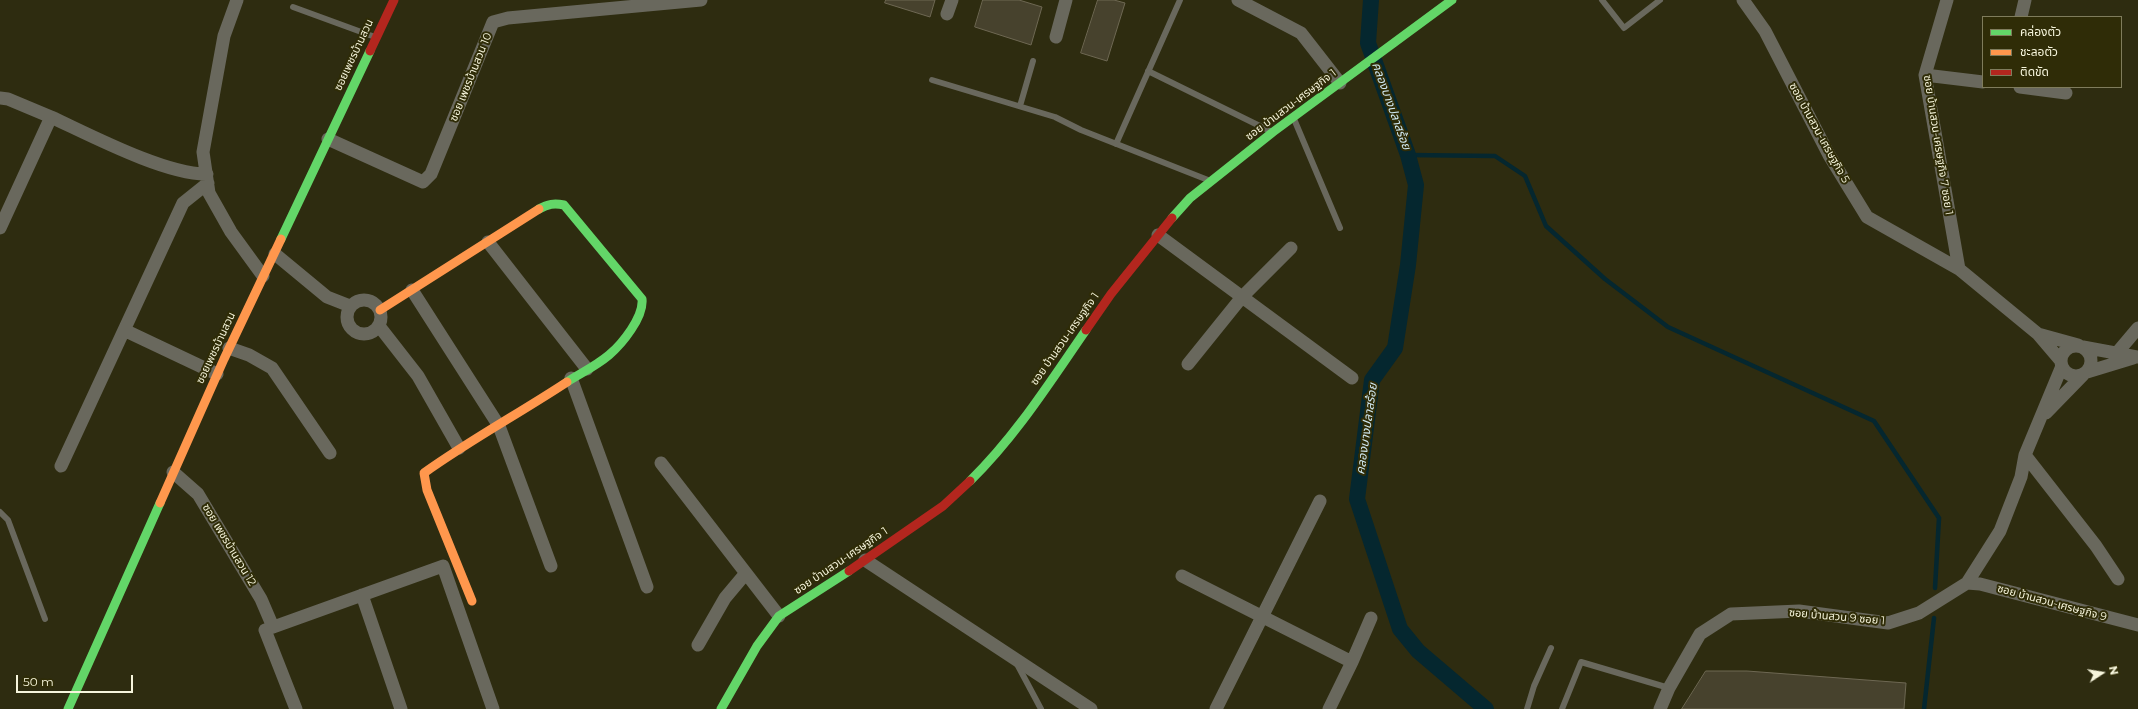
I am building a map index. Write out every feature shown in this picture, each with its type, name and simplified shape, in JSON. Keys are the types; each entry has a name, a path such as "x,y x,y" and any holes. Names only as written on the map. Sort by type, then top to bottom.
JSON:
{"street":[{"path":"237,0 224,36 203,152 209,193 231,232 263,276"},
{"name":"ซอยเพชรบ้านสวน","path":"68,709 217,374 394,0"},
{"name":"ซอย เพชรบ้านสวน 10","path":"328,139 423,182 431,174 494,22 508,18 701,0"},
{"path":"947,14 952,0"},
{"path":"1056,38 1066,0"},
{"path":"1238,0 1301,33 1340,83"},
{"name":"ซอย บ้านสวน-เศรษฐกิจ 1","path":"721,709 757,646 779,616 865,560 943,506 987,464 1022,422 1111,294 1190,198 1273,132 1452,0"},
{"name":"ซอย บ้านสวน-เศรษฐกิจ 5","path":"1743,0 1765,31 1829,155 1867,217 1958,269 2038,334"},
{"name":"ซอย บ้านสวน-เศรษฐกิจ 7 ซอย 1","path":"1947,0 1925,75 1958,269"},
{"path":"2021,16 2024,0"},
{"path":"1925,75 1982,82"},
{"path":"2028,88 2066,93"},
{"path":"0,98 8,99 149,160 207,179"},
{"path":"0,228 51,117"},
{"path":"61,466 183,203 207,179"},
{"path":"380,310 546,205 556,203 564,206 642,299 643,307 637,322 609,355 571,378 499,426 459,448 424,473 424,480 472,601"},
{"path":"1158,235 1352,378"},
{"path":"488,242 587,369"},
{"path":"1188,364 1242,298 1291,248"},
{"path":"275,254 327,297 350,306"},
{"path":"412,290 499,426 552,566"},
{"path":"366,300 374,303 380,310 381,319 379,326 370,333 361,334 353,330 348,323 347,314 350,306 357,301 366,300"},
{"path":"379,326 418,376 459,448"},
{"path":"2116,354 2138,328"},
{"path":"124,330 217,374"},
{"path":"2038,334 2081,346 2136,357"},
{"path":"2038,334 2061,364 2064,371 2073,376 2085,374 2136,357"},
{"path":"2061,364 2064,351 2073,345 2081,346 2088,350 2092,359 2090,368 2085,374"},
{"path":"229,348 249,355 272,368 330,453"},
{"name":"ซอย บ้านสวน 9 ซอย 1","path":"1660,709 1669,688 1700,634 1731,614 1798,611 1888,622 1919,613 1966,583 2000,531 2021,477 2025,455 2042,417 2061,364"},
{"name":"ซอย บ้านสวน 9 ซอย 1","path":"2042,417 2085,374"},
{"path":"571,378 647,587"},
{"path":"2025,455 2096,546 2118,579"},
{"path":"661,463 779,616"},
{"name":"ซอย เพชรบ้านสวน 12","path":"174,472 198,494 261,600 273,627"},
{"path":"1216,709 1320,501"},
{"path":"865,560 1091,709"},
{"path":"296,709 265,630 443,566 493,709"},
{"path":"698,645 725,598 746,573"},
{"path":"1182,576 1263,615 1352,662"},
{"name":"ซอย บ้านสวน-เศรษฐกิจ 9","path":"1966,583 1980,584 2138,625"},
{"path":"362,595 402,709"},
{"path":"1329,709 1371,618"}],"lane":[{"path":"1116,144 1180,0"},
{"path":"1602,0 1624,28 1660,0"},
{"path":"293,7 376,37"},
{"path":"1020,106 1033,61"},
{"path":"1148,71 1273,132"},
{"path":"932,80 1055,117 1081,130 1211,182"},
{"path":"1293,118 1340,228"},
{"path":"0,512 8,520 45,619"},
{"path":"1527,709 1532,692 1551,648"},
{"path":"1013,658 1026,677 1041,709"},
{"path":"1562,709 1581,662 1669,688"}],"building":[{"path":"886,0 935,0 930,17 885,3"},
{"path":"983,0 1019,0 1042,7 1031,45 975,27"},
{"path":"1098,0 1114,0 1125,3 1107,61 1081,53"},
{"path":"1706,671 1747,671 1906,683 1904,709 1682,709"}],"waterway":[{"name":"คลองบางปลาสร้อย","path":"1371,0 1368,43 1408,155 1416,185 1408,265 1395,348 1372,380 1357,499 1400,629 1418,651 1486,709"},
{"path":"1408,155 1495,156 1525,176 1546,226 1605,279 1668,327 1874,421 1939,518 1935,588"},
{"path":"1924,709 1934,618"}],"traffic: fast":[{"path":"1172,218 1190,198 1273,132 1452,0"},
{"path":"281,239 370,51"},
{"path":"539,209 551,204 564,205 642,299 640,314 631,330 620,344 604,359 567,382"},
{"path":"970,481 987,464 1017,427 1046,389 1086,330"},
{"path":"68,709 160,503"},
{"path":"721,709 757,646 779,616 849,571"}],"traffic: slow":[{"path":"380,310 539,209"},
{"path":"160,503 224,359 281,239"},
{"path":"472,601 427,490 424,473 459,449 567,382"}],"traffic: jam":[{"path":"370,51 394,0"},
{"path":"1086,330 1111,294 1172,218"},
{"path":"849,571 943,506 970,481"}]}
